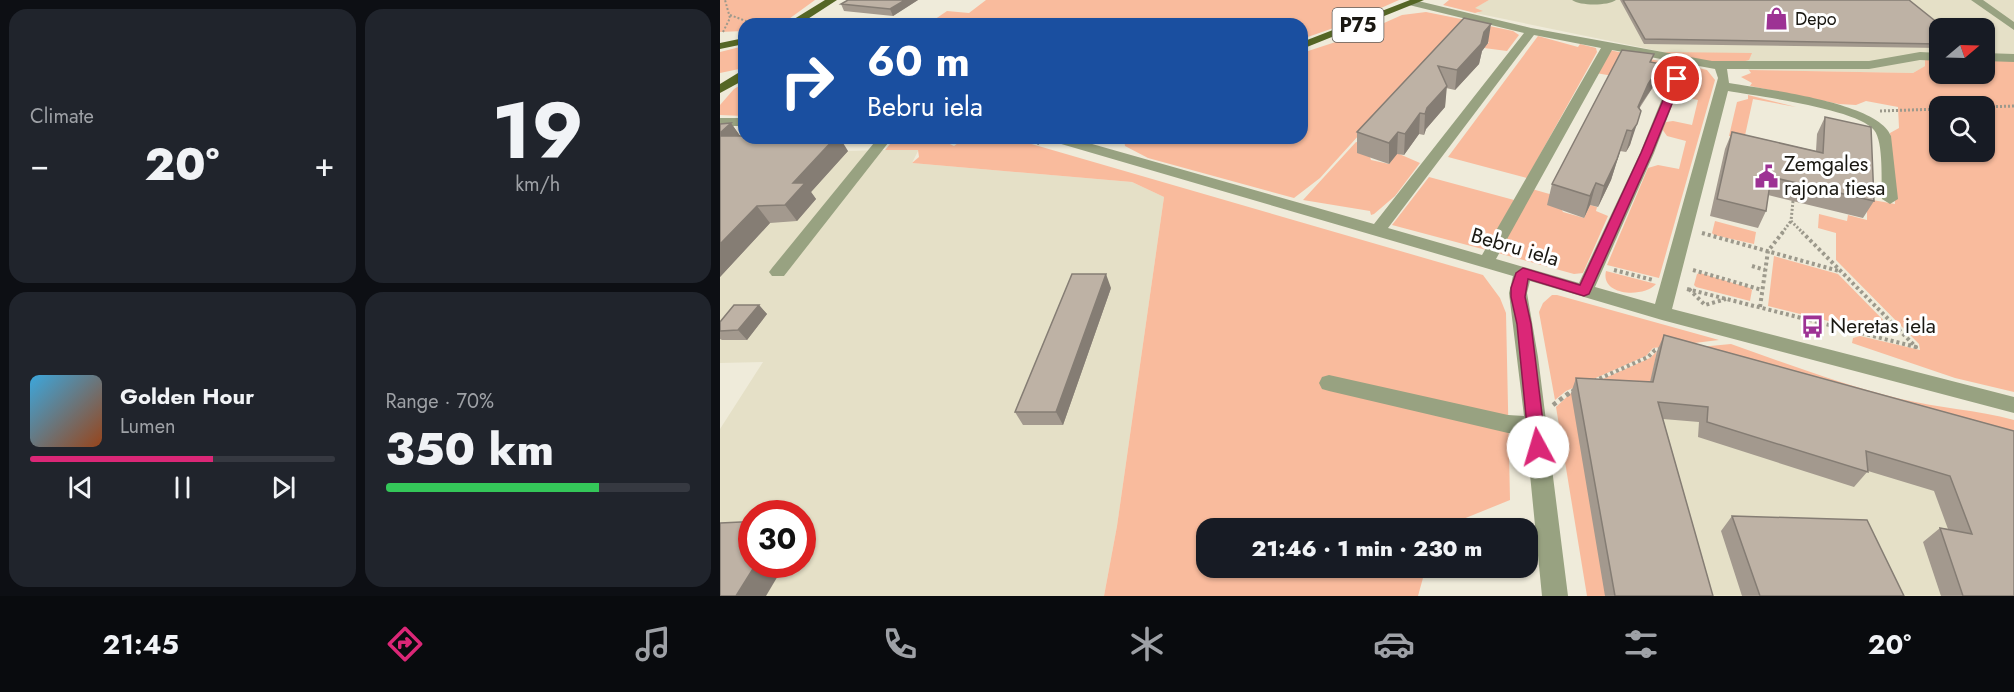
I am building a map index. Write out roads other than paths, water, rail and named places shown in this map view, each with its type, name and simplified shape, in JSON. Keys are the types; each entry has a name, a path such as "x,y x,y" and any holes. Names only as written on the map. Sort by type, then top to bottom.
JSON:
{"main road":[{"path":"802,18 831,1"},
{"path":"811,18 831,1"},
{"name":"P75","path":"1308,44 1416,1"},
{"path":"721,41 738,41"},
{"path":"720,80 738,77"},
{"path":"720,89 738,79"}],"street":[{"path":"1577,0 1611,0"},
{"path":"1976,0 2014,27"},
{"path":"1416,1 1531,31 1720,65 1869,65 1929,56"},
{"path":"1378,231 1531,31"},
{"path":"1486,262 1608,46"},
{"path":"1995,57 2014,58"},
{"path":"1584,291 1647,153 1684,60"},
{"path":"1662,313 1724,78 1720,65"},
{"path":"1722,86 1853,112 1875,122 1883,131 1890,199"},
{"path":"720,122 738,122"},
{"path":"778,272 880,144"},
{"name":"Bebru iela","path":"1089,144 1584,291 2014,405"},
{"path":"1523,273 1518,288 1518,297 1524,324 1555,596"},
{"path":"1329,383 1508,424 1535,426"}],"place":[{"name":"Depo","path":"1777,19"},
{"name":"Zemgales rajona tiesa","path":"1766,176"},
{"name":"Neretas iela","path":"1812,326"}]}
